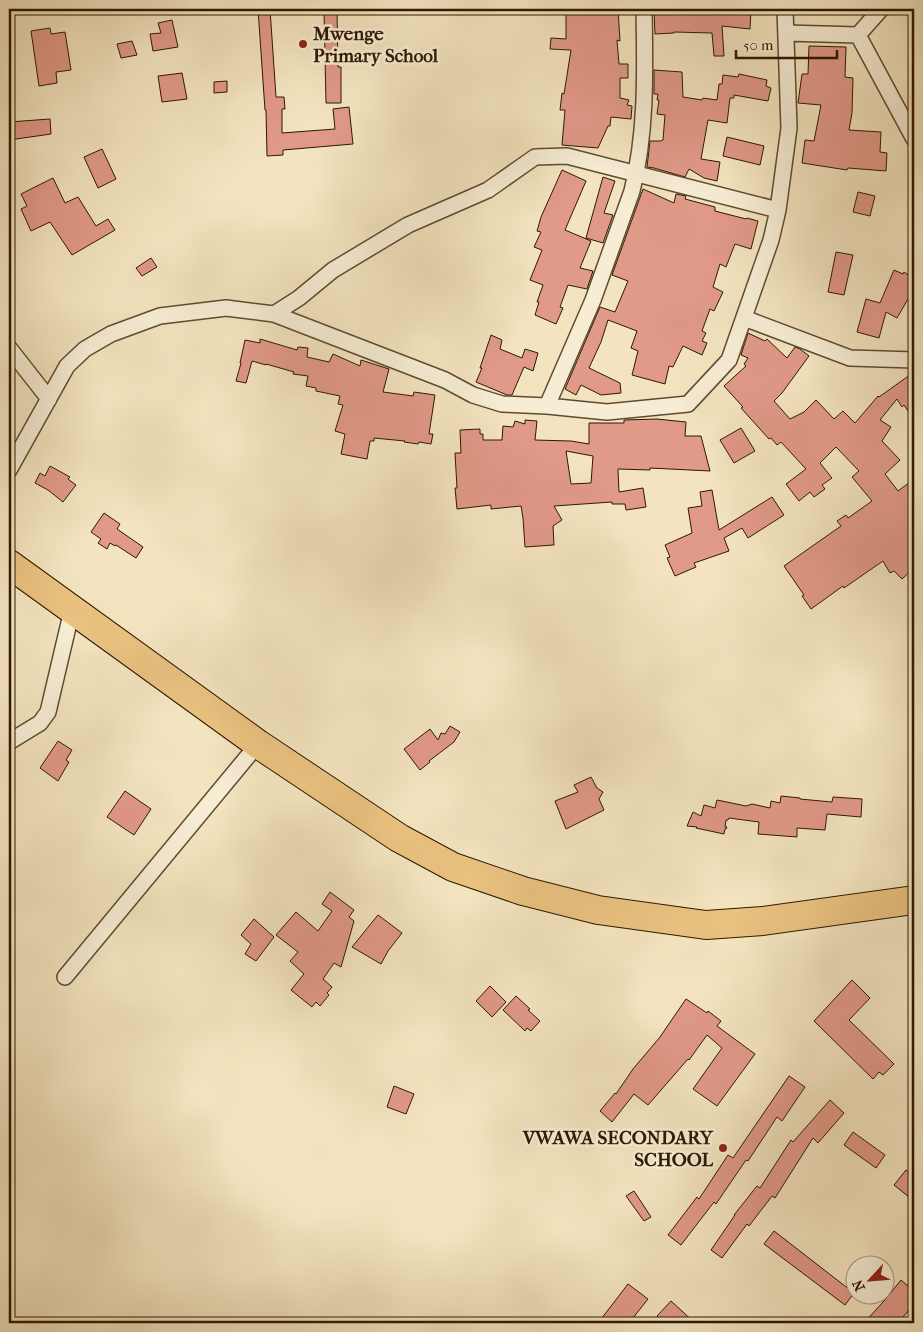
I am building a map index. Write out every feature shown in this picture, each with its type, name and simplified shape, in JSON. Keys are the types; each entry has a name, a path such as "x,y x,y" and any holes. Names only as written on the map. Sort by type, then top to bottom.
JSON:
{"highway":[{"path":"9,564 258,744 399,838 453,867 523,892 598,910 706,925 763,921 914,900"}],"street":[{"path":"546,406 593,300 632,191 636,174 645,96 644,9"},
{"path":"9,470 67,366 85,349 111,334 160,316 226,308 274,314 445,380 473,395 502,404 607,412 688,404 729,360 771,240 778,210 789,128 785,9"},
{"path":"858,35 881,9"},
{"path":"786,33 858,35"},
{"path":"858,35 914,139"},
{"path":"274,314 299,298 333,270 408,225 488,190 536,157 567,156 778,210"},
{"path":"744,318 850,358 914,360"},
{"path":"9,348 49,399"},
{"path":"9,742 40,723 48,712 72,610"},
{"path":"65,977 258,744"}],"building":[{"path":"258,9 270,9 276,97 284,97 285,109 282,109 282,133 335,129 333,109 349,107 353,144 283,150 283,155 267,156 266,110"},
{"path":"324,9 337,9 338,67 341,67 341,103 326,103"},
{"path":"566,9 618,9 620,41 617,40 619,64 628,64 628,78 620,78 620,98 629,100 627,105 632,106 631,119 611,117 610,126 608,126 598,148 562,145 565,110 560,110 571,50 550,49 551,38 566,39"},
{"path":"654,9 751,9 750,29 722,26 724,56 714,56 712,33 674,32 655,34"},
{"path":"172,20 178,47 153,51 150,34 161,33 158,23"},
{"path":"50,28 51,34 65,32 71,70 56,72 57,83 39,86 31,31"},
{"path":"132,41 137,55 121,58 117,44"},
{"path":"809,46 846,47 845,77 853,78 852,113 849,130 881,132 880,152 887,153 886,171 848,168 847,170 802,163 805,140 814,141 821,105 798,103 802,74 808,74"},
{"path":"654,70 682,72 683,97 702,100 703,98 717,100 719,84 722,84 723,75 738,77 739,74 767,80 766,86 771,88 768,101 734,95 734,98 730,98 727,123 708,120 701,159 720,162 717,181 704,178 689,169 685,177 647,167 650,141 663,140 665,115 657,114 659,100 657,100 658,94 654,94"},
{"path":"182,73 187,99 162,102 158,76"},
{"path":"227,81 227,92 214,93 214,82"},
{"path":"50,119 51,134 9,140 9,122"},
{"path":"727,137 764,146 760,165 723,156"},
{"path":"102,149 116,179 98,188 84,157"},
{"path":"562,170 586,181 565,230 591,241 580,268 593,271 587,289 568,285 560,307 563,308 556,324 535,315 543,285 530,280 542,250 534,247 541,232 537,231 541,217"},
{"path":"603,177 615,181 604,213 613,215 603,243 586,238"},
{"path":"53,178 65,203 78,197 96,226 108,219 115,230 72,255 50,222 31,231 21,209 27,206 21,194"},
{"path":"643,189 674,203 676,194 686,196 685,199 715,207 715,211 758,221 751,249 735,244 726,267 720,264 713,287 723,292 714,311 710,309 702,331 706,333 702,341 707,343 702,355 683,346 673,367 669,366 665,384 632,375 638,351 631,348 637,331 608,320 601,342 589,368 620,383 621,393 601,395 581,385 576,395 565,389 600,307 615,312 628,281 612,275"},
{"path":"858,192 875,196 870,216 853,212"},
{"path":"836,252 853,255 844,295 828,292"},
{"path":"151,258 157,267 142,276 136,268"},
{"path":"894,270 903,274 904,272 914,279 914,311 908,299 897,318 886,312 879,338 857,332 866,299 880,303"},
{"path":"748,333 765,341 767,339 787,358 795,347 809,356 774,401 790,419 804,412 816,400 834,419 843,411 855,423 878,396 914,372 914,420 904,405 902,407 897,399 880,420 891,427 882,441 900,460 885,474 898,491 914,479 914,568 902,579 894,571 890,573 883,561 811,609 802,596 804,595 784,566 841,526 837,521 846,515 848,518 872,501 852,477 859,471 836,447 820,463 832,478 822,485 825,489 814,497 810,492 799,501 786,484 806,469 781,442 777,445 771,438 769,439 724,386 746,366 744,364 748,358 741,355"},
{"path":"491,335 502,340 500,349 522,358 525,349 538,353 533,371 524,367 512,395 507,395 476,382"},
{"path":"260,339 297,350 298,347 308,348 307,357 329,362 333,354 360,366 361,360 389,369 383,392 413,396 414,392 435,395 429,434 433,434 431,444 374,438 374,441 370,441 367,459 341,454 345,434 335,431 343,405 338,404 340,396 316,391 316,388 306,386 308,376 293,374 294,372 252,361 246,383 236,381 245,340 260,343"},
{"path":"657,419 686,422 685,436 701,436 710,471 650,468 650,470 618,469 619,492 643,488 646,507 626,510 625,504 612,504 612,502 554,506 562,520 553,526 554,545 525,547 521,506 491,509 491,505 457,509 455,453 461,453 460,430 480,429 480,434 483,434 483,440 502,440 503,426 513,427 515,421 525,424 525,420 537,421 535,440 571,441 589,444 589,423 624,423 624,420","holes":["566,451 593,456 591,483 571,484"]},
{"path":"741,428 755,451 734,463 720,440"},
{"path":"50,466 70,477 68,479 76,485 63,502 48,490 35,483 40,473 45,476"},
{"path":"712,490 719,530 772,497 784,515 748,538 742,528 724,538 729,551 694,563 696,567 675,576 667,558 670,557 665,545 692,533 688,508 702,506 700,492"},
{"path":"104,513 120,524 117,529 143,547 136,558 116,545 110,543 107,549 98,543 101,539 91,532"},
{"path":"450,726 460,732 454,742 420,770 404,749 430,729 438,740 441,733 445,734"},
{"path":"58,741 72,750 66,760 69,762 58,781 40,768"},
{"path":"591,777 597,788 603,792 599,799 604,810 566,829 555,801 578,792 574,785"},
{"path":"125,791 151,809 134,835 107,817"},
{"path":"781,796 832,802 833,797 862,799 861,817 827,814 825,830 797,828 797,837 758,834 759,822 729,818 726,820 725,827 727,827 724,834 687,826 693,812 701,816 704,805 715,808 717,800 746,806 752,804 770,808 771,801 780,803"},
{"path":"330,892 354,910 349,917 354,921 341,967 334,963 323,979 332,987 327,993 329,995 320,1006 316,1002 312,1007 291,990 304,974 290,961 298,952 276,935 296,912 318,931 332,911 322,904"},
{"path":"378,915 402,933 381,964 352,947"},
{"path":"254,919 274,937 256,961 245,954 251,944 241,935"},
{"path":"852,980 870,998 849,1020 894,1064 883,1075 879,1072 873,1079 814,1021"},
{"path":"490,986 506,1002 492,1017 476,1001"},
{"path":"516,996 540,1021 531,1031 527,1028 525,1031 503,1010"},
{"path":"686,999 707,1013 708,1011 721,1021 717,1026 755,1054 717,1106 693,1089 722,1048 707,1035 689,1060 648,1105 634,1094 612,1122 600,1111 616,1094 633,1069 660,1037"},
{"path":"789,1076 805,1087 782,1121 777,1117 748,1161 746,1160 716,1204 714,1202 681,1245 668,1235 697,1197 699,1199 728,1155 733,1158"},
{"path":"394,1086 414,1094 406,1114 387,1107"},
{"path":"830,1100 844,1113 818,1143 813,1138 775,1198 772,1196 749,1226 747,1224 722,1258 711,1250 734,1215 757,1186 760,1188 791,1140 793,1142"},
{"path":"853,1132 885,1155 876,1168 844,1145"},
{"path":"906,1170 914,1177 914,1201 894,1185"},
{"path":"634,1191 651,1217 644,1221 626,1196"},
{"path":"774,1231 846,1287 846,1304 845,1305 764,1244"},
{"path":"901,1280 914,1291 914,1304 898,1323 864,1323 881,1304 896,1304 896,1286"},
{"path":"628,1284 648,1299 629,1323 598,1323"},
{"path":"671,1301 695,1323 664,1323 657,1316"}],"place":[{"name":"Mwenge Primary School","path":"303,44"},
{"name":"VWAWA SECONDARY SCHOOL","path":"723,1148"}]}
